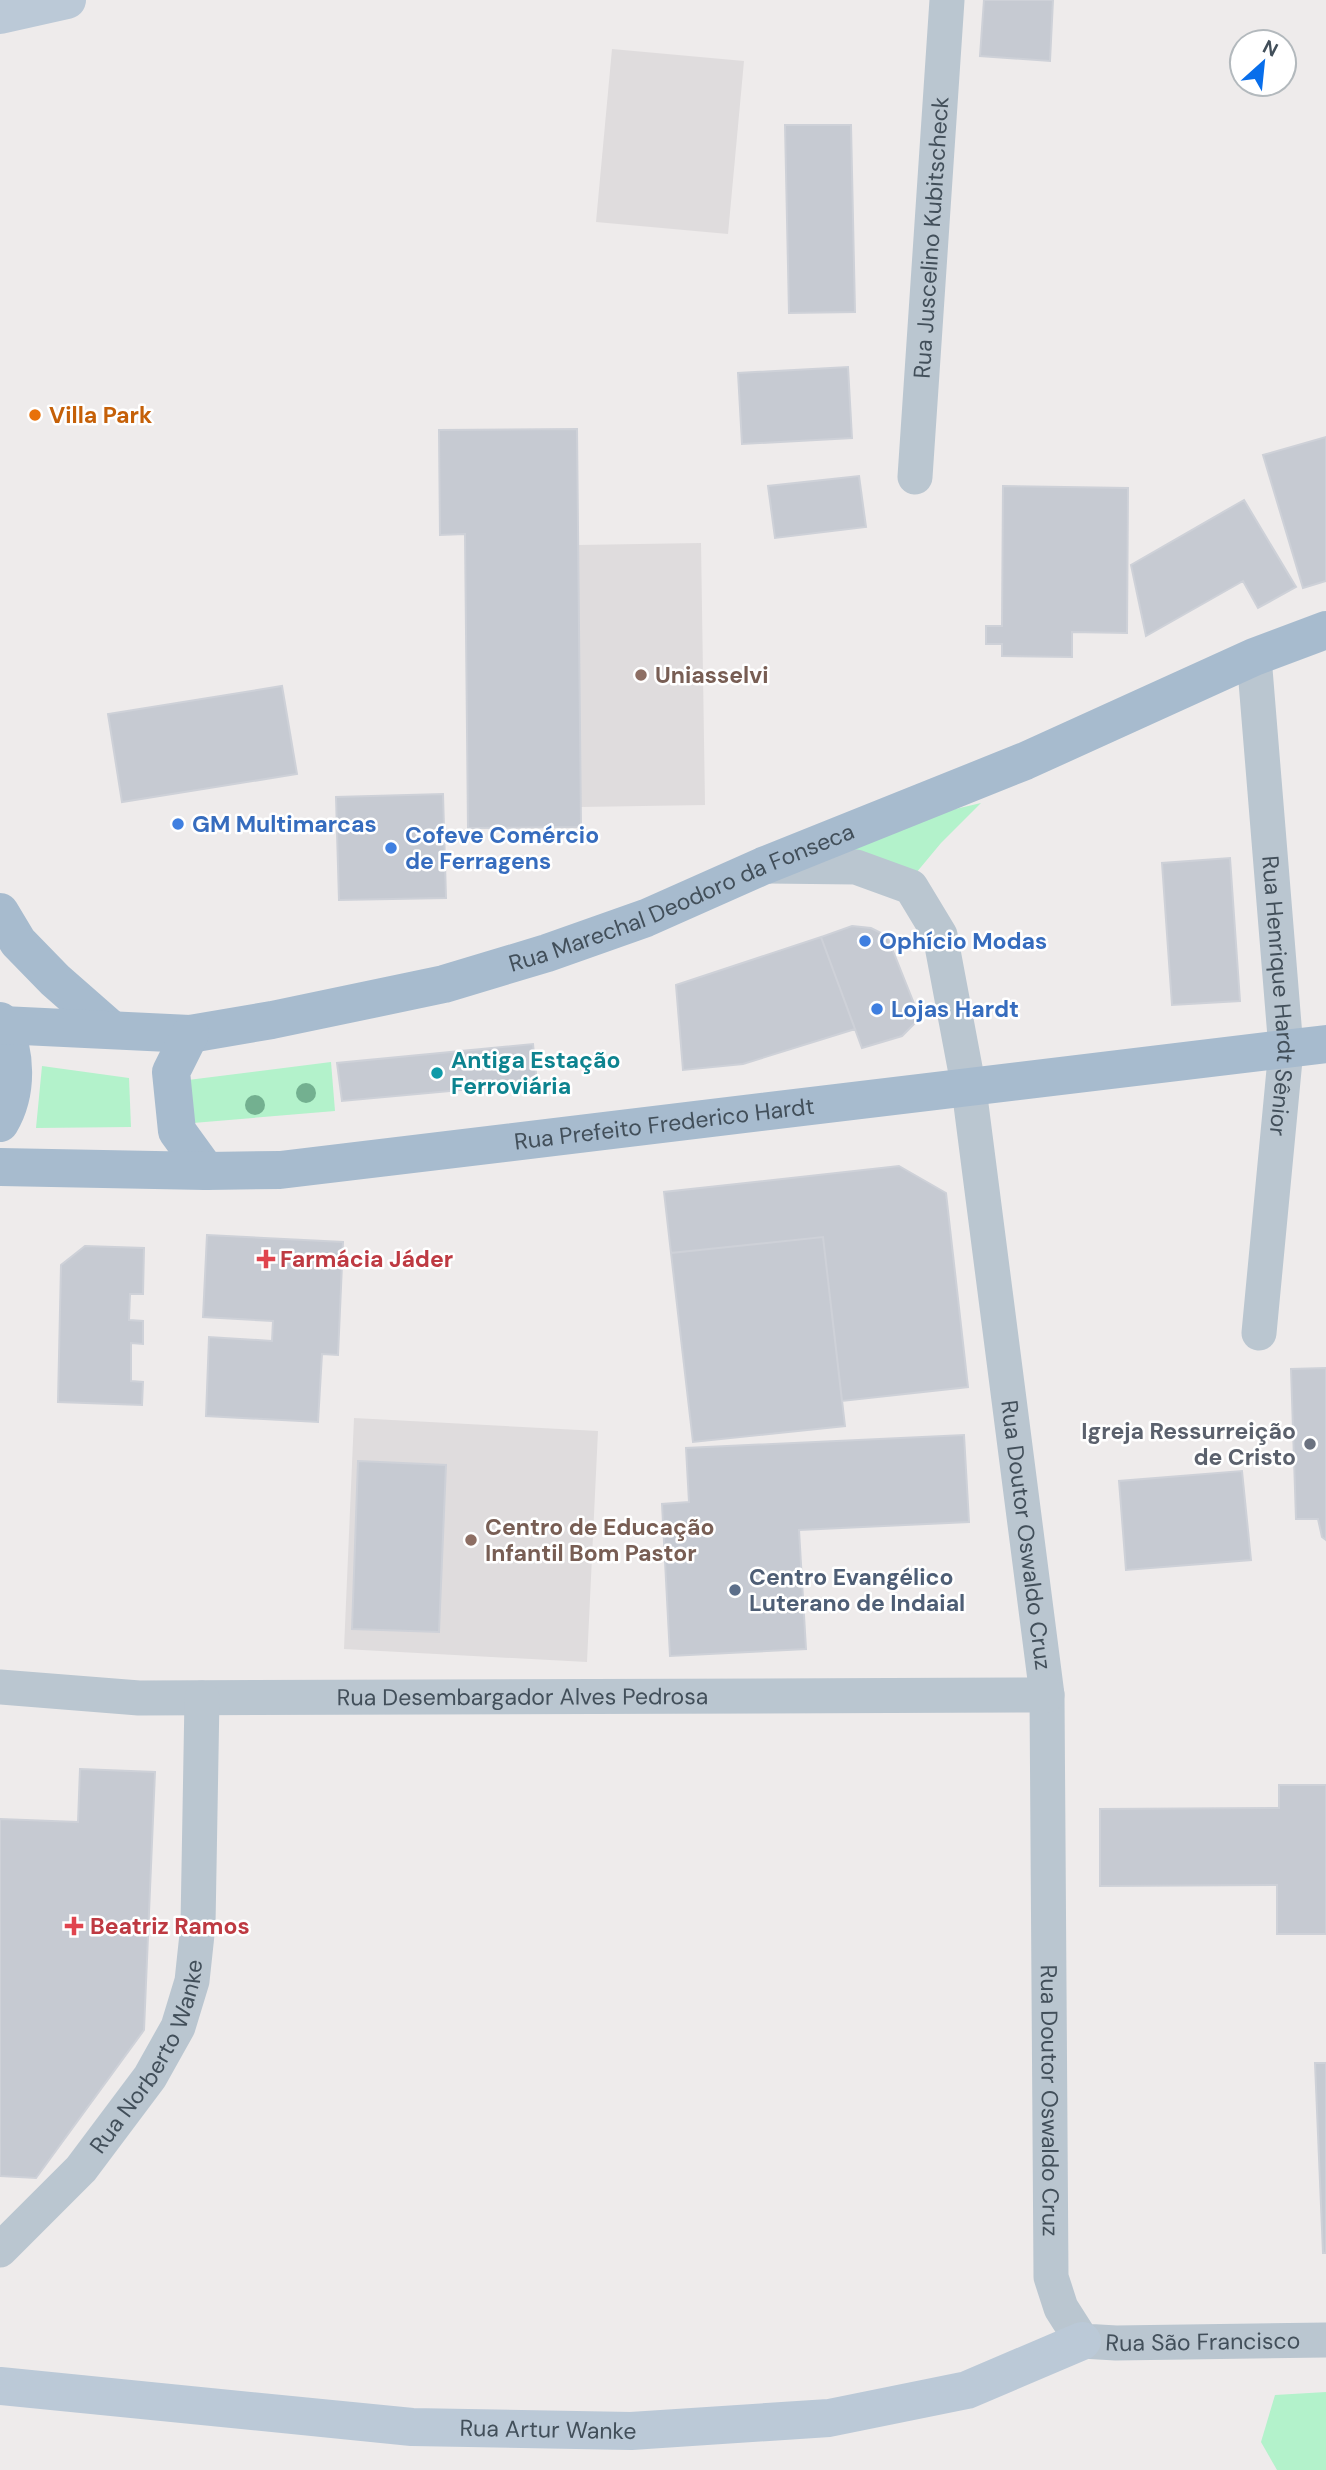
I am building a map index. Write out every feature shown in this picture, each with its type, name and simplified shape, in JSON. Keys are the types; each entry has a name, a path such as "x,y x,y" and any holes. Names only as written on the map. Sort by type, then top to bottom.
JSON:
{"main road":[{"name":"Rua Marechal Deodoro da Fonseca","path":"1,1023 190,1034 272,1020 444,984 547,953 646,918 763,866 1025,761 1255,657 1326,630"},
{"path":"0,912 18,942 55,980 112,1030"},
{"path":"0,1123 12,1089 13,1056 1,1023"},
{"path":"190,1034 171,1072 177,1131 206,1171"},
{"name":"Rua Prefeito Frederico Hardt","path":"0,1167 280,1170 970,1089 1326,1044"}],"street":[{"path":"0,15 67,0"},
{"name":"Rua Juscelino Kubitscheck","path":"915,477 947,0"},
{"name":"Rua Henrique Hardt Sênior","path":"1255,657 1286,1049 1259,1333"},
{"name":"Rua Doutor Oswaldo Cruz","path":"763,866 856,867 911,887 940,935 970,1089 1047,1695 1051,2277 1062,2308 1082,2341"},
{"name":"Rua Desembargador Alves Pedrosa","path":"0,1687 139,1698 1047,1695"},
{"name":"Rua Norberto Wanke","path":"0,2250 81,2169 150,2077 178,2027 192,1981 198,1925 202,1698"},
{"name":"Rua São Francisco","path":"1082,2341 1115,2343 1326,2340"},
{"name":"Rua Artur Wanke","path":"0,2386 412,2427 631,2431 829,2418 967,2390 1082,2341"}],"shaded area":[{"path":"612,49 744,61 728,234 596,222"},
{"name":"Uniasselvi","path":"701,543 705,805 581,807 578,545"},
{"name":"Centro de Educação Infantil Bom Pastor","path":"354,1418 598,1431 587,1662 344,1649"}],"green space":[{"path":"981,803 916,873 819,856 917,818"},
{"path":"331,1062 335,1111 193,1123 188,1080"},
{"path":"42,1066 129,1078 131,1127 36,1128"},
{"path":"1326,2392 1326,2470 1277,2470 1261,2442 1275,2395"}],"building":[{"path":"984,0 1053,0 1050,61 980,56"},
{"path":"785,125 851,125 855,312 789,313"},
{"path":"848,367 852,438 742,444 738,373"},
{"path":"577,429 581,827 468,828 465,534 440,535 439,430"},
{"path":"1326,437 1326,581 1303,588 1263,455"},
{"path":"859,476 866,527 775,538 768,486"},
{"path":"1003,486 1128,488 1127,633 1072,632 1072,657 1002,656 1002,644 986,644 986,626 1002,626"},
{"path":"1244,500 1296,587 1258,608 1243,581 1146,636 1131,565"},
{"path":"282,686 297,774 122,802 108,714"},
{"name":"Cofeve Comércio de Ferragens","path":"443,794 446,898 339,900 336,797"},
{"path":"1230,858 1240,1001 1172,1005 1162,863"},
{"path":"852,926 871,928 887,936 917,1011 915,1023 902,1036 862,1048 821,937"},
{"path":"821,937 855,1029 743,1064 683,1070 676,985"},
{"name":"Antiga Estação Ferroviária","path":"533,1044 537,1083 342,1101 337,1063"},
{"path":"899,1166 946,1193 968,1387 842,1401 823,1237 671,1253 664,1192"},
{"path":"207,1235 343,1242 338,1355 322,1354 318,1422 206,1416 209,1337 272,1341 273,1321 203,1317"},
{"path":"823,1237 845,1426 693,1442 671,1253"},
{"path":"85,1246 144,1248 143,1294 130,1294 129,1320 143,1321 143,1344 131,1343 131,1381 143,1382 142,1405 58,1402 61,1265"},
{"name":"Igreja Ressurreição de Cristo","path":"1326,1368 1326,1540 1322,1537 1318,1519 1296,1519 1291,1369"},
{"name":"Centro Evangélico Luterano de Indaial","path":"964,1435 969,1522 799,1530 806,1649 670,1656 662,1504 689,1502 686,1448"},
{"path":"358,1461 446,1465 439,1632 352,1629"},
{"path":"1242,1471 1251,1560 1126,1570 1119,1481"},
{"name":"Beatriz Ramos","path":"80,1769 155,1772 144,2030 36,2178 0,2176 0,1819 78,1822"},
{"path":"1279,1785 1326,1785 1326,1934 1277,1934 1277,1885 1100,1886 1100,1809 1279,1808"},
{"path":"1315,2063 1326,2063 1326,2253 1323,2253"}],"place":[{"name":"Villa Park","path":"35,415"},
{"name":"Uniasselvi","path":"641,675"},
{"name":"GM Multimarcas","path":"178,824"},
{"name":"Cofeve Comércio de Ferragens","path":"391,848"},
{"name":"Ophício Modas","path":"865,941"},
{"name":"Lojas Hardt","path":"877,1009"},
{"name":"Antiga Estação Ferroviária","path":"437,1073"},
{"name":"Farmácia Jáder","path":"266,1259"},
{"name":"Igreja Ressurreição de Cristo","path":"1310,1444"},
{"name":"Centro de Educação Infantil Bom Pastor","path":"471,1540"},
{"name":"Centro Evangélico Luterano de Indaial","path":"735,1590"},
{"name":"Beatriz Ramos","path":"74,1926"}]}
